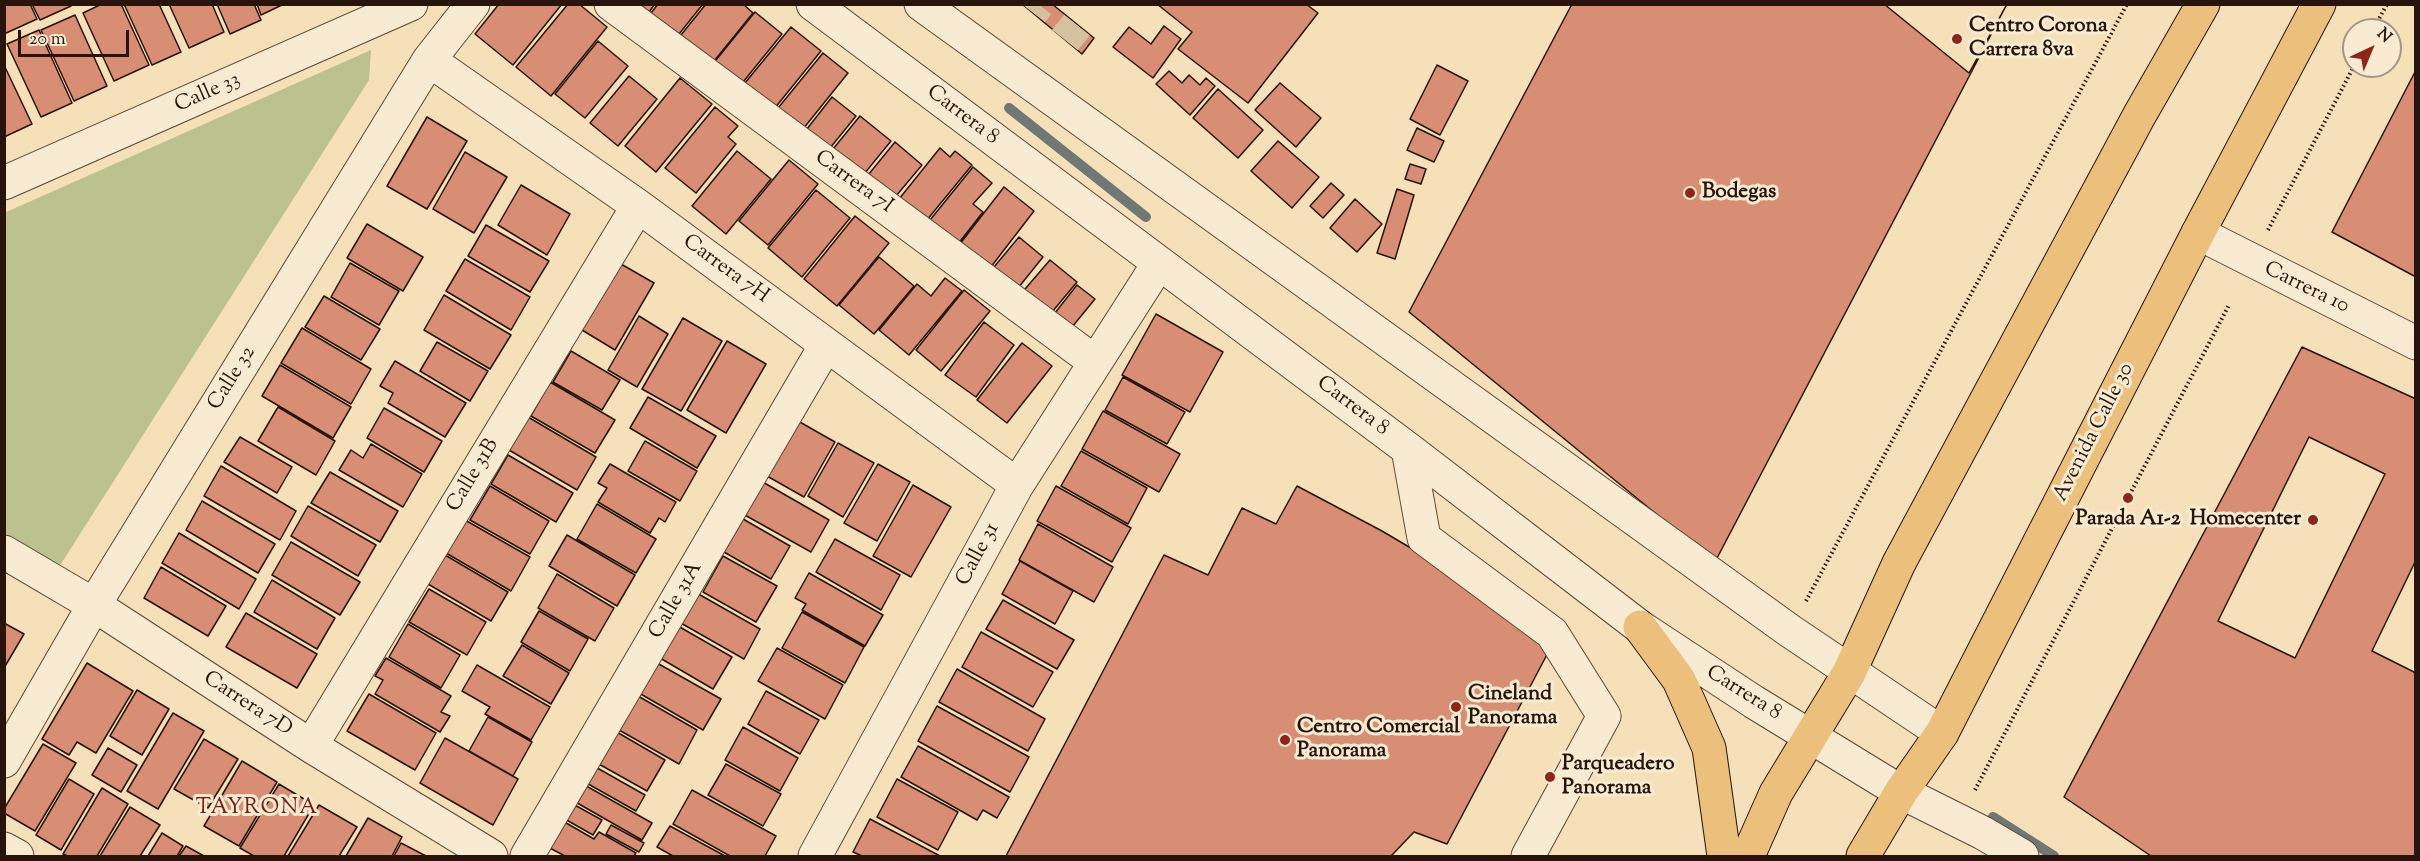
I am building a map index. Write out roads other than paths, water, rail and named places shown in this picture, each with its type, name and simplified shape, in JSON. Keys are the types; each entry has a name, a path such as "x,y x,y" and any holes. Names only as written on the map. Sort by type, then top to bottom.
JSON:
{"highway":[{"name":"Avenida Calle 30","path":"1863,856 1901,792 1942,733 2198,233 2319,4"},
{"path":"1748,856 1776,793 1850,674 1899,563 2139,116 2193,10"},
{"path":"1640,627 1679,681 1709,748 1724,856"}],"street":[{"name":"Calle 33","path":"4,183 411,4"},
{"name":"Calle 32","path":"4,761 94,605 429,60 472,4"},
{"name":"Carrera 7I","path":"611,4 1095,362"},
{"name":"Carrera 8","path":"813,4 1408,449 1640,627 1754,702 1901,792 1983,833 2022,856"},
{"path":"921,4 1850,674 1942,733"},
{"name":"Carrera 7H","path":"429,60 638,206 1017,485"},
{"name":"Calle 31B","path":"311,746 638,206"},
{"name":"Carrera 10","path":"2198,233 2415,343"},
{"name":"Calle 31","path":"815,856 1017,485 1159,263"},
{"name":"Calle 31A","path":"527,856 826,345"},
{"path":"1408,449 1424,538 1552,633 1604,716 1528,856"},
{"name":"Carrera 7D","path":"4,552 94,605 311,746 491,856"},
{"path":"4,849 17,856"}],"waterway":[{"path":"1009,108 1146,217"},
{"path":"1993,817 2054,856"}],"tunnel":[{"path":"1032,12 1038,4"},
{"path":"1065,40 1077,25"}],"place":[{"name":"Centro Corona Carrera 8va","path":"1957,39"},
{"name":"Bodegas","path":"1690,193"},
{"name":"Parada A1-2","path":"2128,498"},
{"name":"Homecenter","path":"2313,520"},
{"name":"Cineland Panorama","path":"1456,707"},
{"name":"Centro Comercial Panorama","path":"1285,740"},
{"name":"Parqueadero Panorama","path":"1550,777"}],"district":[{"name":"TAYRONA","path":"257,809"}]}
